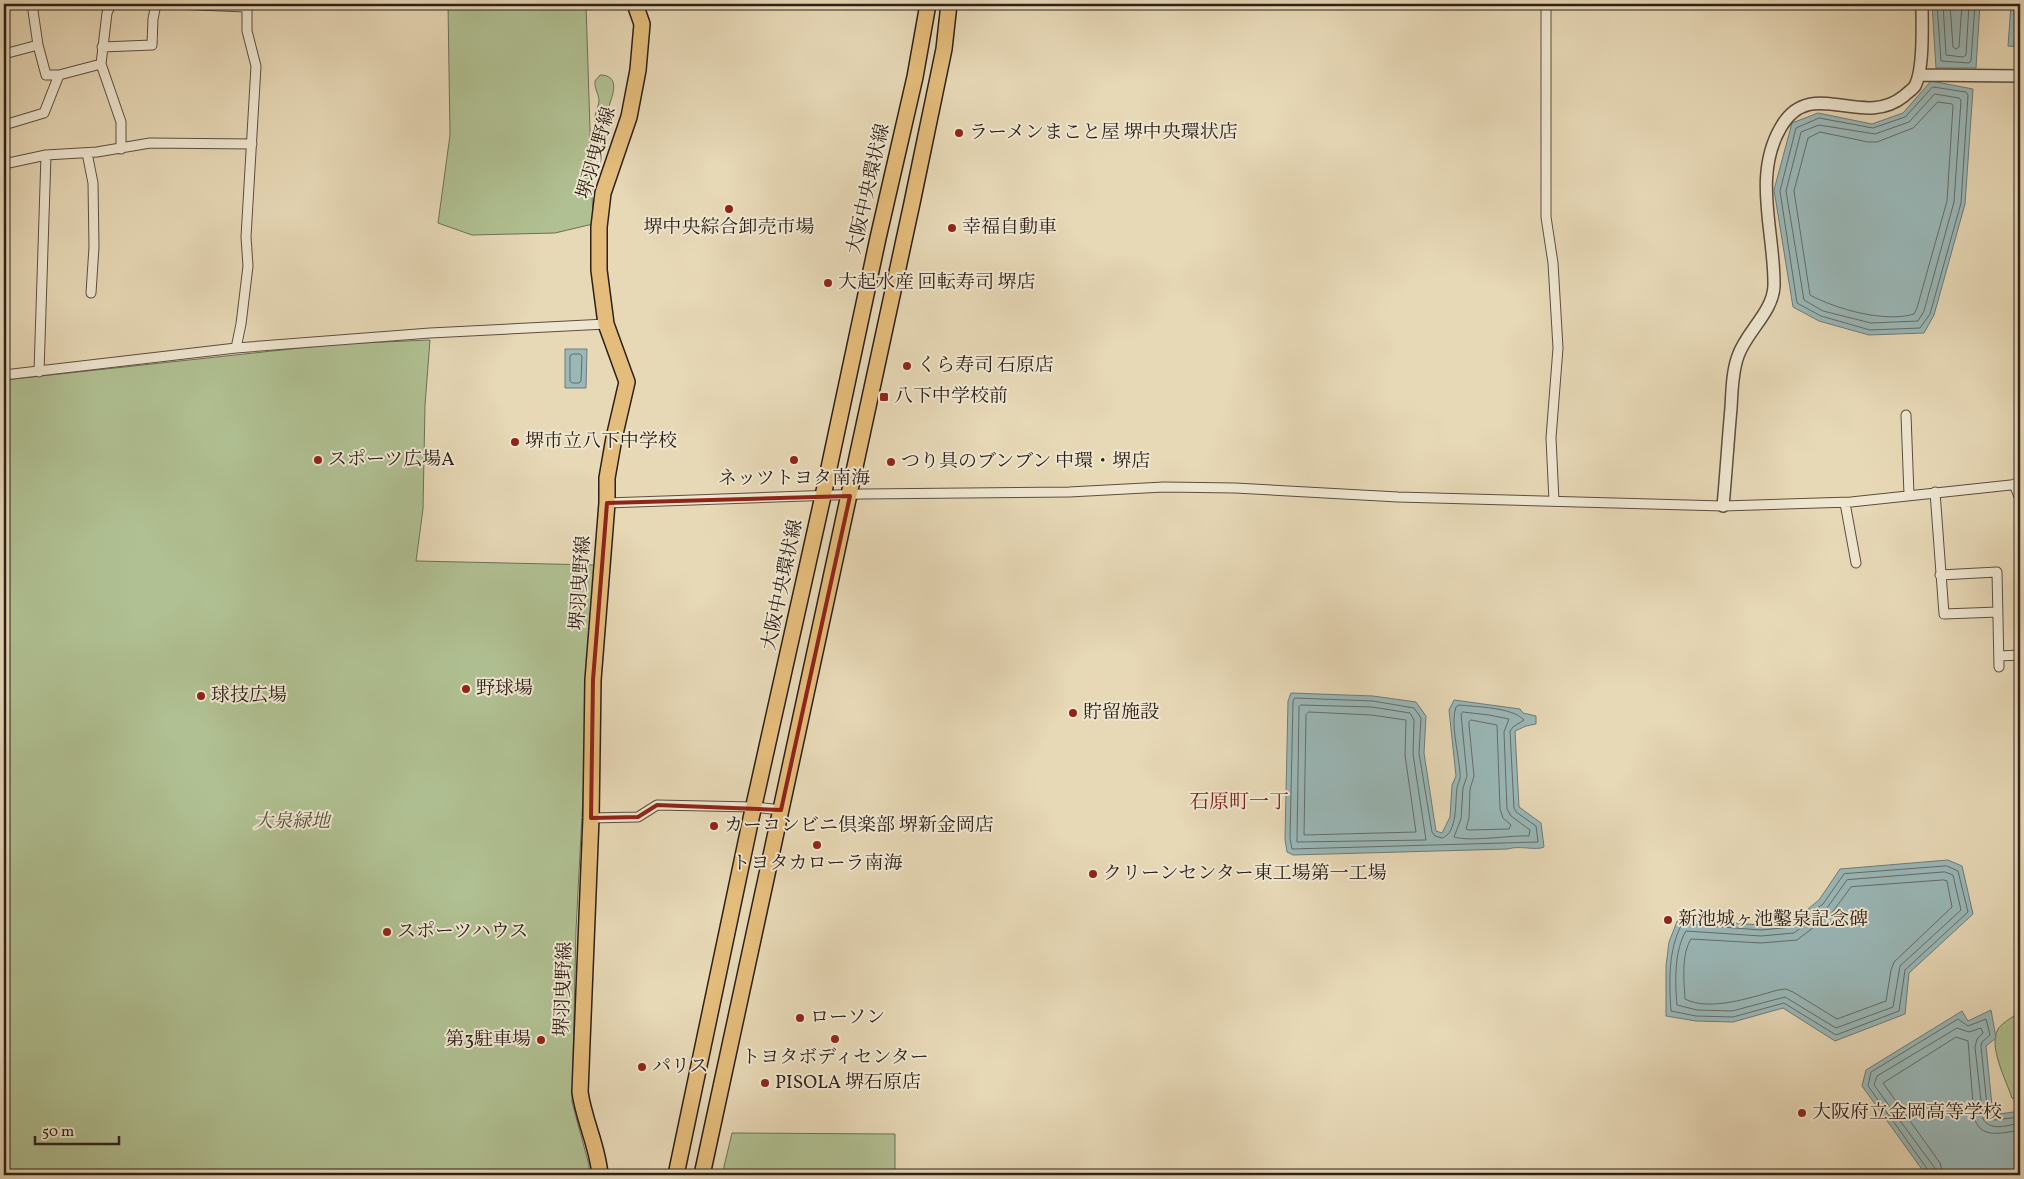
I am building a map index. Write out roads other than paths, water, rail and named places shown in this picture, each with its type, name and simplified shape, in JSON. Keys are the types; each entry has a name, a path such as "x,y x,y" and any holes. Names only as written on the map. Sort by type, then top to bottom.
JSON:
{"main road":[{"name":"堺羽曳野線","path":"600,1175 599,1161 582,1105 580,1092 591,818 593,680 607,503 607,478 614,438 624,401 626,382 606,324 599,270 599,227 603,193 628,117 638,70 642,24 635,4"},
{"name":"大阪中央環状線","path":"676,1175 754,807 915,77 928,4"},
{"path":"702,1175 850,496 944,49 949,4"}],"street":[{"path":"32,4 38,45 46,75 59,74 101,64"},
{"path":"111,4 107,13 101,64 121,122 121,148"},
{"path":"102,46 152,45 153,19 156,4"},
{"path":"174,4 246,5 247,31 256,66 246,237 248,266 236,348"},
{"path":"1546,4 1546,218 1553,263 1558,348 1552,438 1554,501"},
{"path":"1723,506 1737,357 1766,309 1774,288 1772,248 1765,186 1768,163 1781,126 1795,110 1804,104 1815,102 1871,109 1894,104 1914,88 1919,75 1922,4"},
{"path":"4,54 38,45"},
{"path":"4,125 44,114 59,74"},
{"path":"1919,75 2020,76"},
{"path":"4,164 46,155 86,153 150,144 252,144"},
{"path":"86,153 94,183 89,289"},
{"path":"39,372 46,155"},
{"path":"4,375 236,348 430,333 606,324"},
{"path":"1906,415 1910,495"},
{"path":"607,503 850,496 863,494 1069,492 1164,487 1235,488 1398,497 1723,506 1845,503 2017,484 2020,499"},
{"path":"1935,492 1944,614 1998,612"},
{"path":"1845,503 1856,563"},
{"path":"1940,575 1997,572 1999,667"},
{"path":"1999,656 2020,655"},
{"path":"591,818 638,817 657,805 754,807 781,810"}],"water":[{"path":"1932,4 1980,4 1976,68 1936,68"},
{"path":"2011,4 2020,4 2020,47 2008,46"},
{"path":"1931,81 1973,89 1965,204 1934,315 1924,333 1869,335 1819,321 1793,307 1774,190 1792,123 1818,113 1872,124 1903,113"},
{"path":"565,349 587,349 586,388 565,388"},
{"path":"1291,693 1373,696 1416,702 1426,716 1424,753 1436,831 1442,833 1450,817 1452,785 1456,776 1449,710 1454,700 1520,709 1523,713 1536,716 1536,724 1515,731 1519,807 1541,823 1544,847 1293,855 1287,852 1285,839 1288,701"},
{"path":"1948,860 1962,866 1973,914 1909,973 1905,1014 1835,1041 1783,1008 1733,1022 1696,1021 1666,1016 1666,966 1669,942 1678,919 1761,925 1791,923 1819,900 1840,869"},
{"path":"1991,1010 1996,1038 1986,1046 1993,1115 2020,1111 2020,1175 1926,1175 1862,1086 1866,1070 1962,1011 1968,1021"}],"place":[{"name":"ラーメンまこと屋 堺中央環状店","path":"959,133"},
{"name":"堺中央綜合卸売市場","path":"729,209"},
{"name":"幸福自動車","path":"952,228"},
{"name":"大起水産 回転寿司 堺店","path":"828,283"},
{"name":"くら寿司 石原店","path":"907,366"},
{"name":"八下中学校前","path":"884,397"},
{"name":"堺市立八下中学校","path":"515,442"},
{"name":"スポーツ広場A","path":"318,460"},
{"name":"ネッツトヨタ南海","path":"794,460"},
{"name":"つり具のブンブン 中環・堺店","path":"891,462"},
{"name":"野球場","path":"466,689"},
{"name":"球技広場","path":"201,696"},
{"name":"貯留施設","path":"1073,713"},
{"name":"カーコンビニ倶楽部 堺新金岡店","path":"714,826"},
{"name":"トヨタカローラ南海","path":"817,845"},
{"name":"クリーンセンター東工場第一工場","path":"1093,874"},
{"name":"新池城ヶ池鑿泉記念碑","path":"1668,920"},
{"name":"スポーツハウス","path":"387,932"},
{"name":"ローソン","path":"800,1018"},
{"name":"トヨタボディセンター","path":"835,1039"},
{"name":"第3駐車場","path":"541,1040"},
{"name":"パリス","path":"642,1067"},
{"name":"PISOLA 堺石原店","path":"765,1083"},
{"name":"大阪府立金岡高等学校","path":"1802,1113"}],"district":[{"name":"石原町一丁","path":"1239,803"}],"park label":[{"name":"大泉緑地","path":"292,822"}]}
